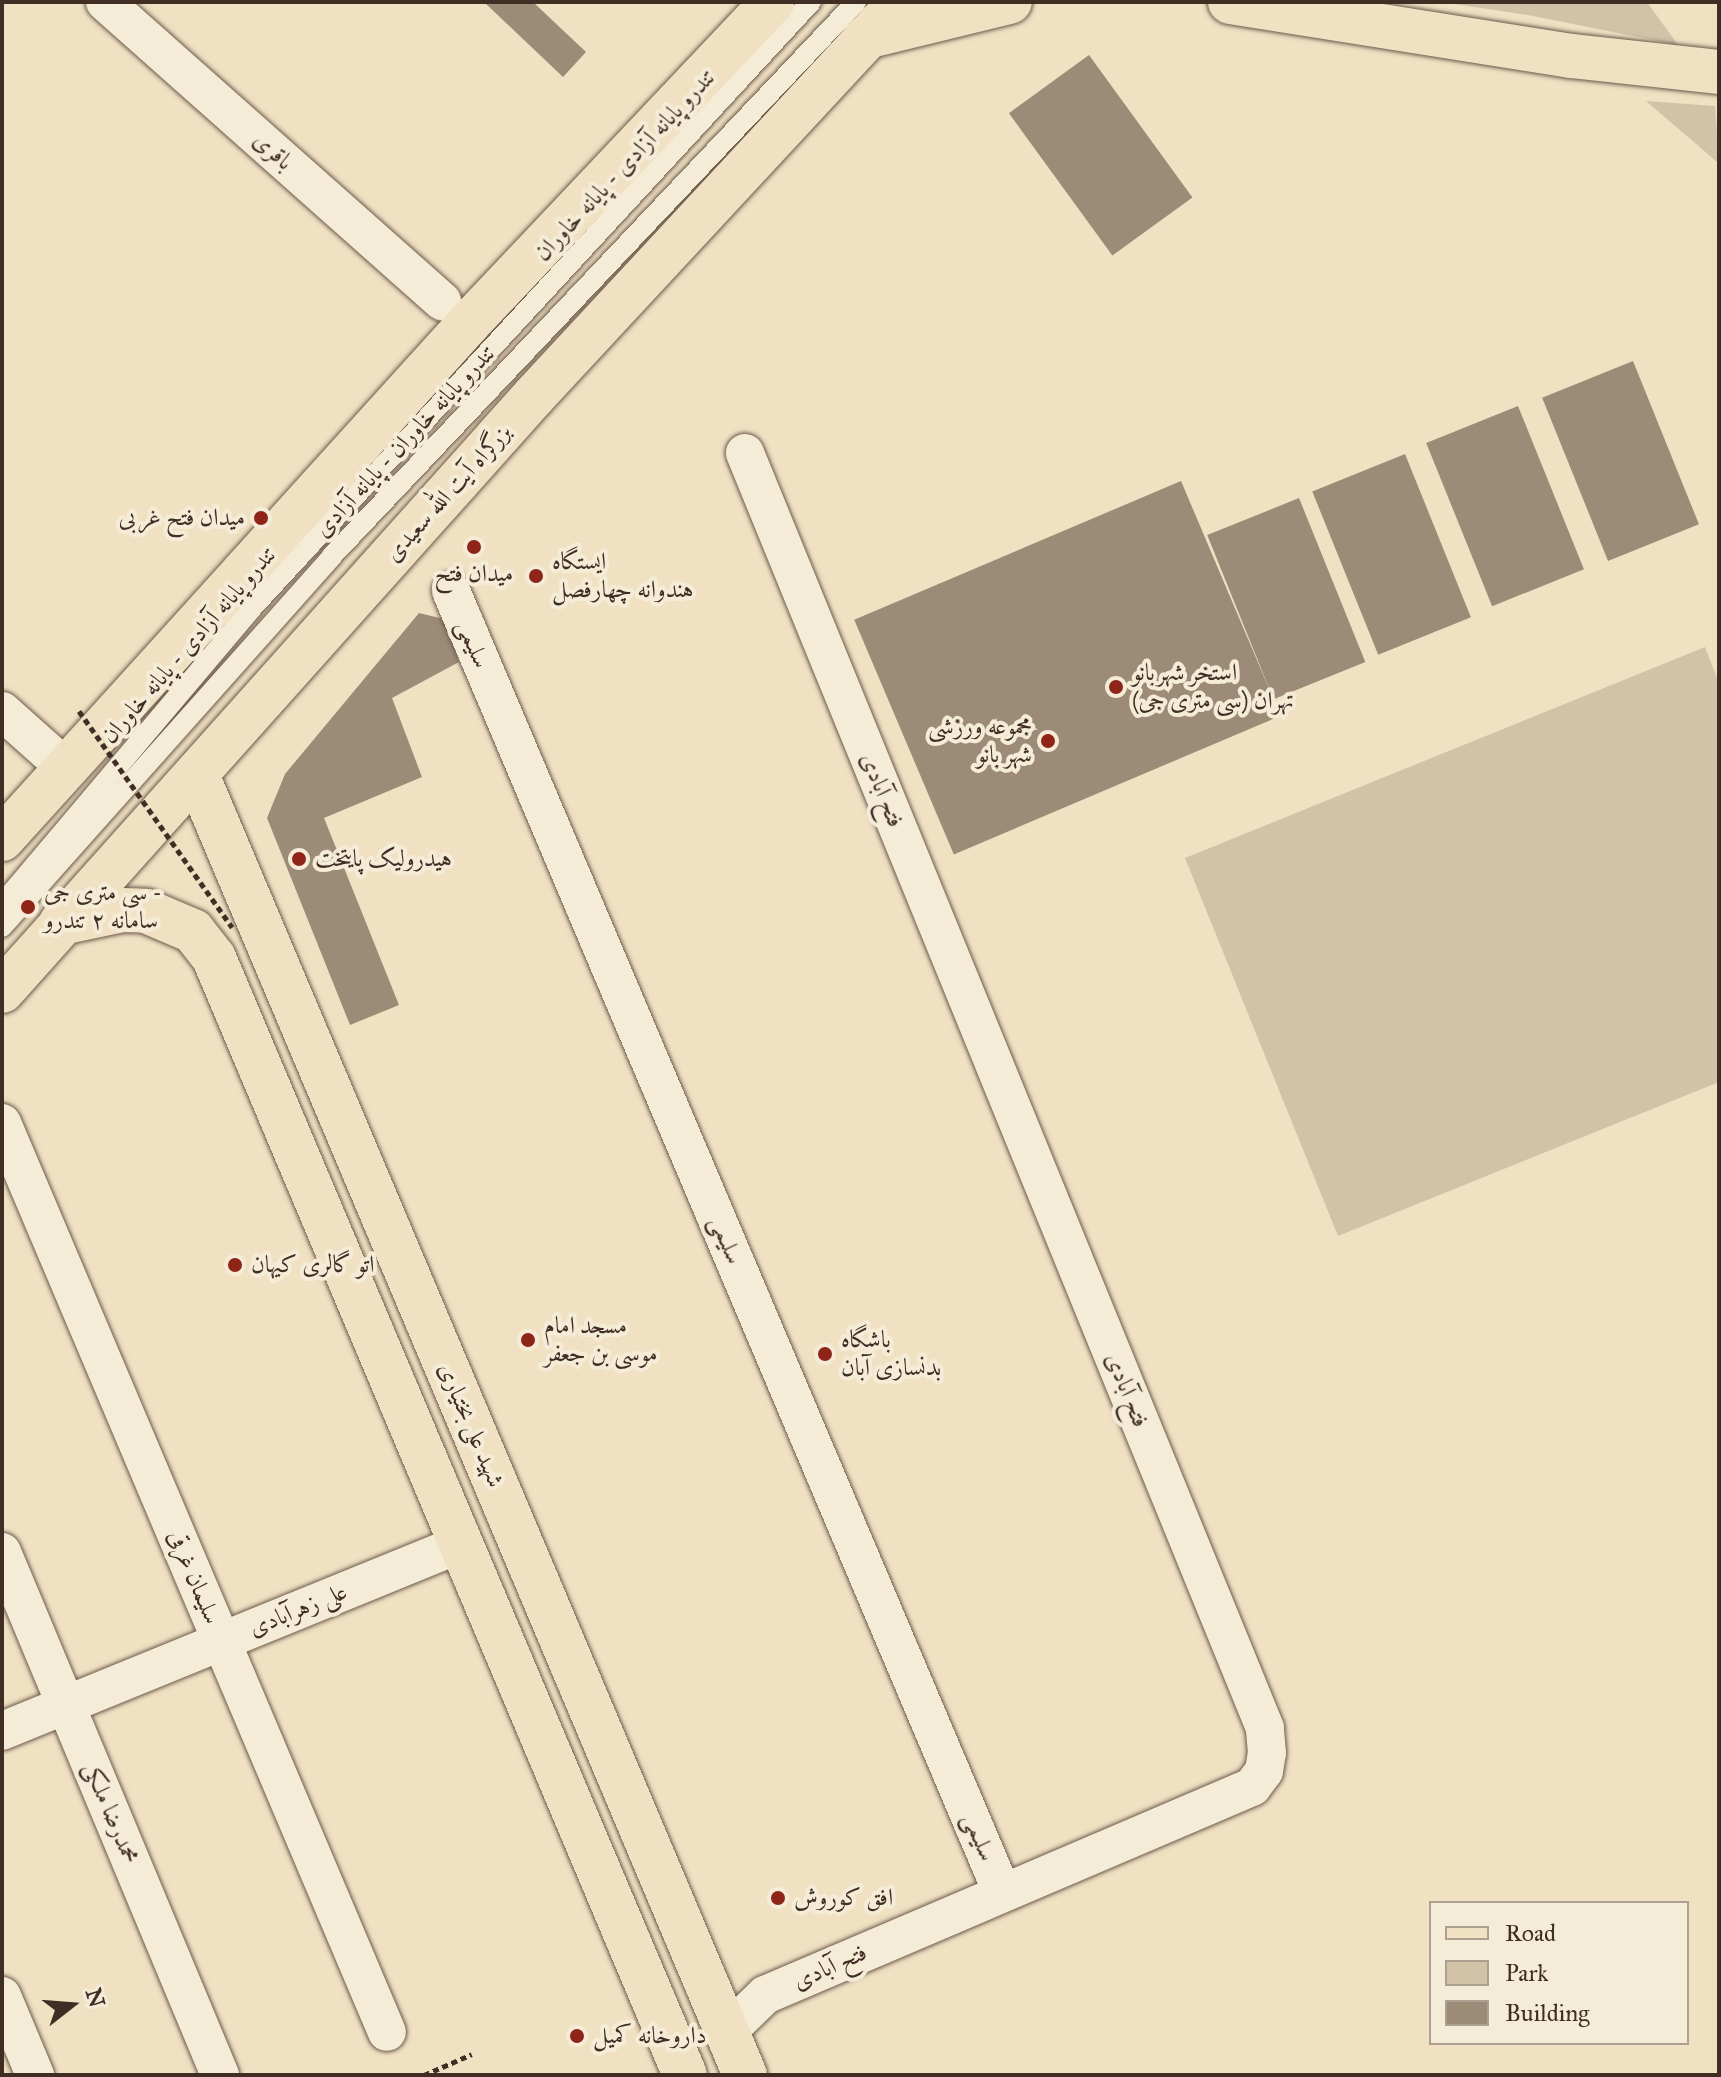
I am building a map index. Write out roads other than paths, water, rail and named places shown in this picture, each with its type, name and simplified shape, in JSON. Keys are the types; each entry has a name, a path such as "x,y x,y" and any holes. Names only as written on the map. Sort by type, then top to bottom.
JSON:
{"main road":[{"path":"2,839 468,324 772,2"},
{"name":"بزرگراه آیت الله سعیدی","path":"2,991 197,775 860,20 900,2"},
{"path":"860,20 1010,2"},
{"path":"1230,2 1704,71"},
{"name":"شهید علی بختیاری","path":"197,775 745,2075"},
{"path":"61,923 122,910 171,919 193,931 214,958 679,2073 727,2032"}],"street":[{"name":"باقری","path":"105,2 442,301"},
{"name":"فتح آبادی","path":"727,2032 765,1995 1001,1890 1252,1787 1264,1771 1265,1728 745,453"},
{"name":"سلیمی","path":"451,591 1001,1890"},
{"path":"2,711 66,768"},
{"name":"سلیمان غرقی","path":"2,1123 387,2032"},
{"name":"علی زهرآبادی","path":"2,1731 460,1544"},
{"name":"محمدرضا ملکی","path":"2,1552 220,2075"},
{"path":"2,1996 35,2075"}],"lane":[{"name":"تندرو پایانه آزادی - پایانه خاوران","path":"2,904 251,609 811,2"},
{"name":"تندرو پایانه خاوران - پایانه آزادی","path":"2,927 332,556 860,20"}],"place":[{"name":"میدان فتح غربی","path":"261,518"},
{"name":"میدان فتح","path":"474,547"},
{"name":"ایستگاه هندوانه چهارفصل","path":"536,576"},
{"name":"استخر شهربانو تهران (سی متری جی)","path":"1116,687"},
{"name":"مجموعه ورزشی شهر بانو","path":"1048,741"},
{"name":"هیدرولیک پایتخت","path":"299,859"},
{"name":"سی متری جی - سامانه ۲ تندرو","path":"28,907"},
{"name":"اتو گالری کیهان","path":"235,1265"},
{"name":"مسجد امام موسی بن جعفر","path":"528,1340"},
{"name":"باشگاه بدنسازی آبان","path":"825,1354"},
{"name":"افق کوروش","path":"778,1898"},
{"name":"داروخانه کمیل","path":"577,2036"}]}
